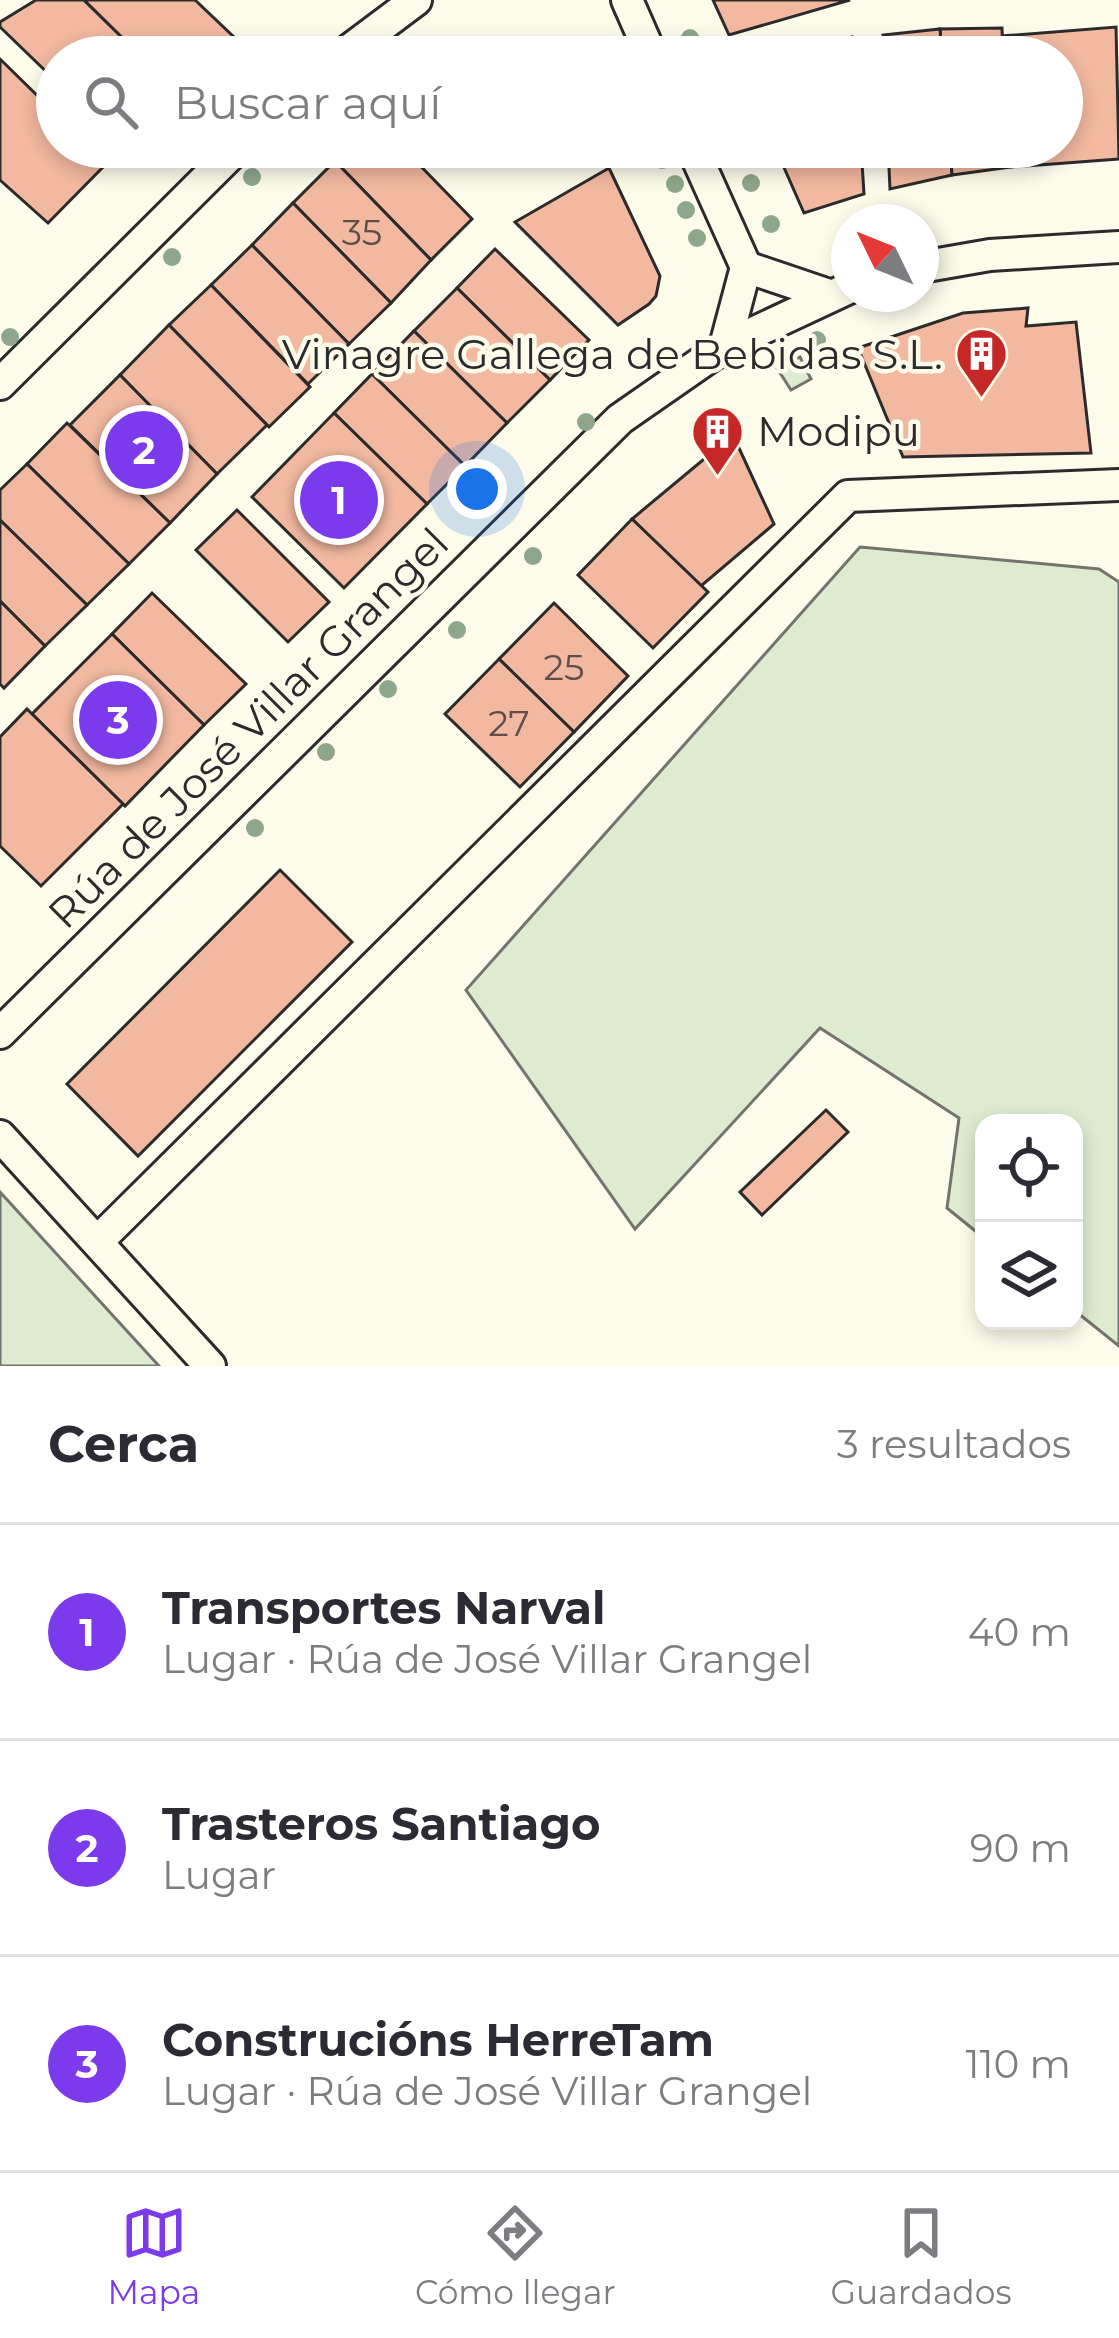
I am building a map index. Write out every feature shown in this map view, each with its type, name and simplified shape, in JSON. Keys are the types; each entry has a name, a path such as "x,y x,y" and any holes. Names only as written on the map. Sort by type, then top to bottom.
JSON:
{"street":[{"path":"368,36 416,0"},
{"path":"627,0 643,36"},
{"path":"0,384 217,168"},
{"path":"701,168 771,321"},
{"path":"939,264 990,255 1119,247"},
{"path":"750,276 831,290"},
{"path":"725,346 750,276"},
{"name":"Rúa de José Villar Grangel","path":"1,1035 620,418 725,346 831,295"},
{"path":"98,1241 848,496 1119,485"},
{"path":"0,1136 210,1366"}],"green space":[{"path":"800,357 811,379 791,390 777,368"},
{"path":"860,547 1099,569 1119,582 1119,1346 1083,1317 1083,1114 975,1114 975,1231 947,1208 959,1118 820,1028 635,1229 466,990"},
{"path":"0,1192 159,1366 0,1366"}],"building":[{"path":"36,0 84,0 121,36 36,36 36,62 0,22"},
{"path":"84,0 195,0 233,36 121,36"},
{"path":"713,0 850,0 729,35"},
{"path":"1116,27 1119,159 1083,162 1083,36 1002,36"},
{"path":"1002,28 1002,36 940,36 940,29"},
{"path":"940,29 940,36 883,36"},
{"path":"0,59 36,94 36,168 102,168 48,223 0,180"},
{"path":"328,168 342,168 431,260 391,303 293,203"},
{"path":"342,168 422,168 472,219 431,260"},
{"path":"609,168 660,276 656,296 618,325 515,222"},
{"path":"784,168 862,168 864,194 804,213"},
{"path":"889,168 952,168 952,175 890,189"},
{"path":"952,168 1004,168 952,175"},
{"path":"293,203 391,303 349,344 252,245"},
{"path":"252,245 349,344 308,384 211,285"},
{"path":"495,249 589,340 550,380 457,288"},
{"path":"211,285 310,387 269,427 169,325"},
{"path":"457,288 550,380 507,423 414,331"},
{"name":"Vinagre Gallega de Bebidas S.L.","path":"1028,308 1026,326 1076,322 1091,453 903,457 858,348 963,313"},
{"path":"169,325 267,425 217,474 120,375"},
{"path":"414,331 507,423 465,466 372,374"},
{"path":"372,374 465,466 427,504 334,413"},
{"path":"120,375 217,474 170,523 70,425"},
{"path":"334,413 427,504 344,588 252,497"},
{"path":"67,423 170,523 129,564 27,464"},
{"name":"Modipu","path":"733,435 774,524 701,586 632,519"},
{"path":"27,464 129,564 87,605 0,520 0,490"},
{"path":"237,510 329,602 288,642 196,550"},
{"path":"632,519 708,592 653,648 578,575"},
{"path":"0,520 87,605 45,646 0,601"},
{"path":"152,593 246,684 204,725 112,634"},
{"path":"0,601 45,646 4,688 0,684"},
{"path":"554,603 628,676 574,732 499,659"},
{"path":"112,634 204,725 125,806 32,714"},
{"path":"499,659 574,732 520,787 445,714"},
{"path":"27,709 123,804 41,886 0,846 0,737"},
{"path":"280,870 352,942 138,1156 67,1084"},
{"path":"826,1110 848,1132 762,1215 740,1192"}],"place":[{"name":"Vinagre Gallega de Bebidas S.L.","path":"982,400"},
{"name":"Trasteros Santiago","path":"144,450"},
{"name":"Modipu","path":"718,477"},
{"name":"Transportes Narval","path":"339,500"},
{"name":"Construcións HerreTam","path":"118,720"}]}
